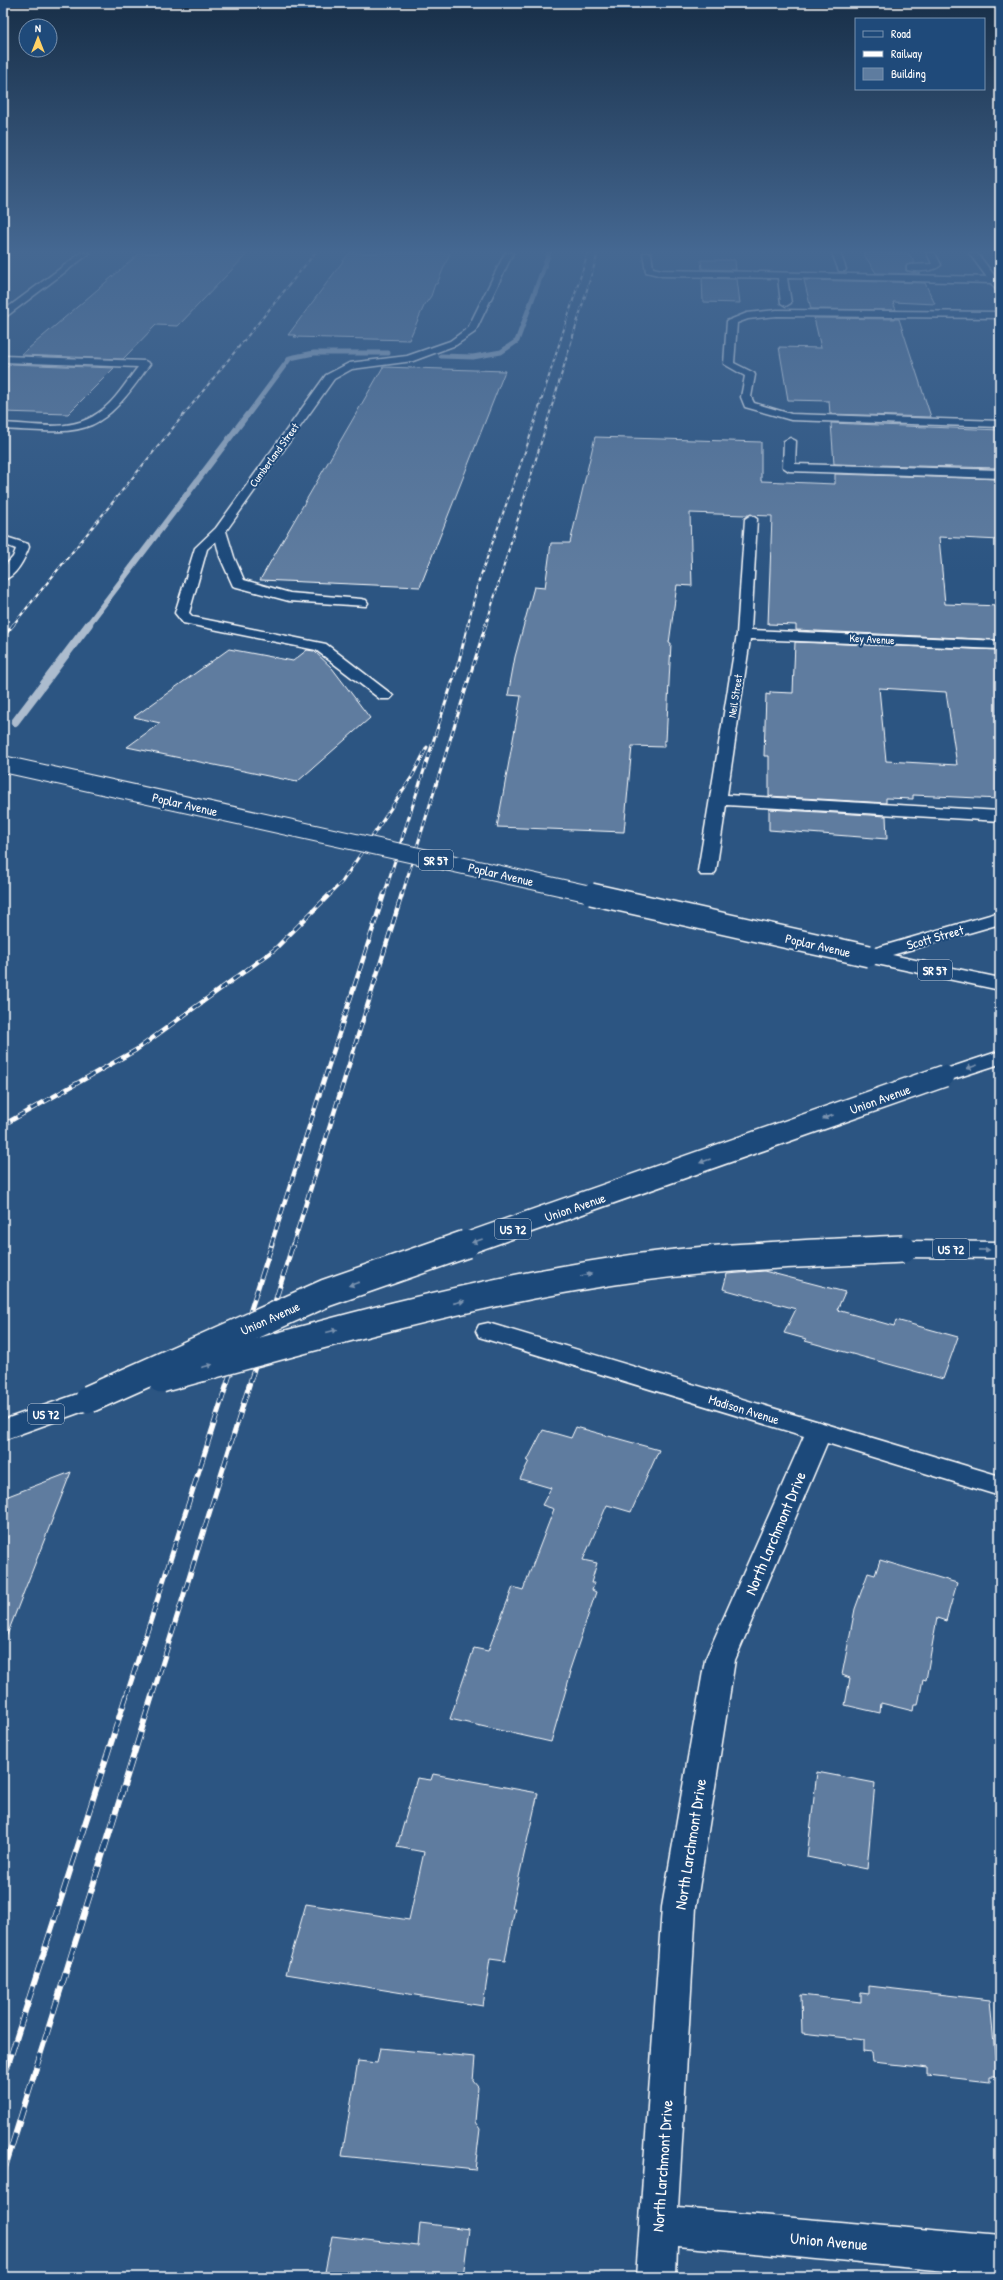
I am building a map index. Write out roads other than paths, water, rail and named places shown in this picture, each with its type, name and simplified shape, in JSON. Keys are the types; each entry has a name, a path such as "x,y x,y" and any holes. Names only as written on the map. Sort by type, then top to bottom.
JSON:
{"street":[{"path":"3,426 72,427 94,421 104,415 145,364 36,359"},
{"name":"Cumberland Street","path":"385,696 357,673 321,647 188,620 182,613 201,548 220,531 330,377 350,366 406,359"},
{"path":"729,359 729,364 750,376 746,397 749,404 765,412 791,417 1000,424"},
{"path":"790,441 789,467 1000,474"},
{"name":"Neil Street","path":"708,871 744,634 751,519"},
{"path":"220,531 227,557 238,584 289,596 361,603"},
{"path":"3,540 23,547 19,558 3,576"},
{"name":"Key Avenue","path":"744,634 1000,645"},
{"name":"Poplar Avenue","path":"3,764 1000,984"},
{"path":"719,800 1000,816"},
{"name":"Scott Street","path":"869,956 1000,918"},
{"name":"Union Avenue","path":"3,1430 88,1399 326,1293 1000,1057"},
{"name":"Union Avenue","path":"88,1399 336,1330 543,1283 617,1270 788,1254 903,1249 1000,1250"},
{"name":"Madison Avenue","path":"488,1331 1000,1486"},
{"name":"North Larchmont Drive","path":"656,2277 658,2225 679,1907 720,1660 819,1432"},
{"name":"Union Avenue","path":"658,2225 1000,2256"}],"waterway":[{"path":"247,416 289,359"},
{"path":"88,625 247,415"},
{"path":"15,722 89,624"}],"railway":[{"path":"13,625 229,359"},
{"path":"468,625 477,586 526,449 554,359"},
{"path":"486,625 566,359"},
{"path":"3,637 14,624"},
{"path":"384,895 459,661 468,624"},
{"path":"402,895 486,624"},
{"path":"3,1125 136,1050 274,950 342,882 413,775 427,747"},
{"path":"271,1245 384,894"},
{"path":"293,1245 402,894"},
{"path":"126,1697 272,1244"},
{"path":"152,1697 293,1244"},
{"path":"3,2080 126,1696"},
{"path":"3,2174 152,1696"}]}
